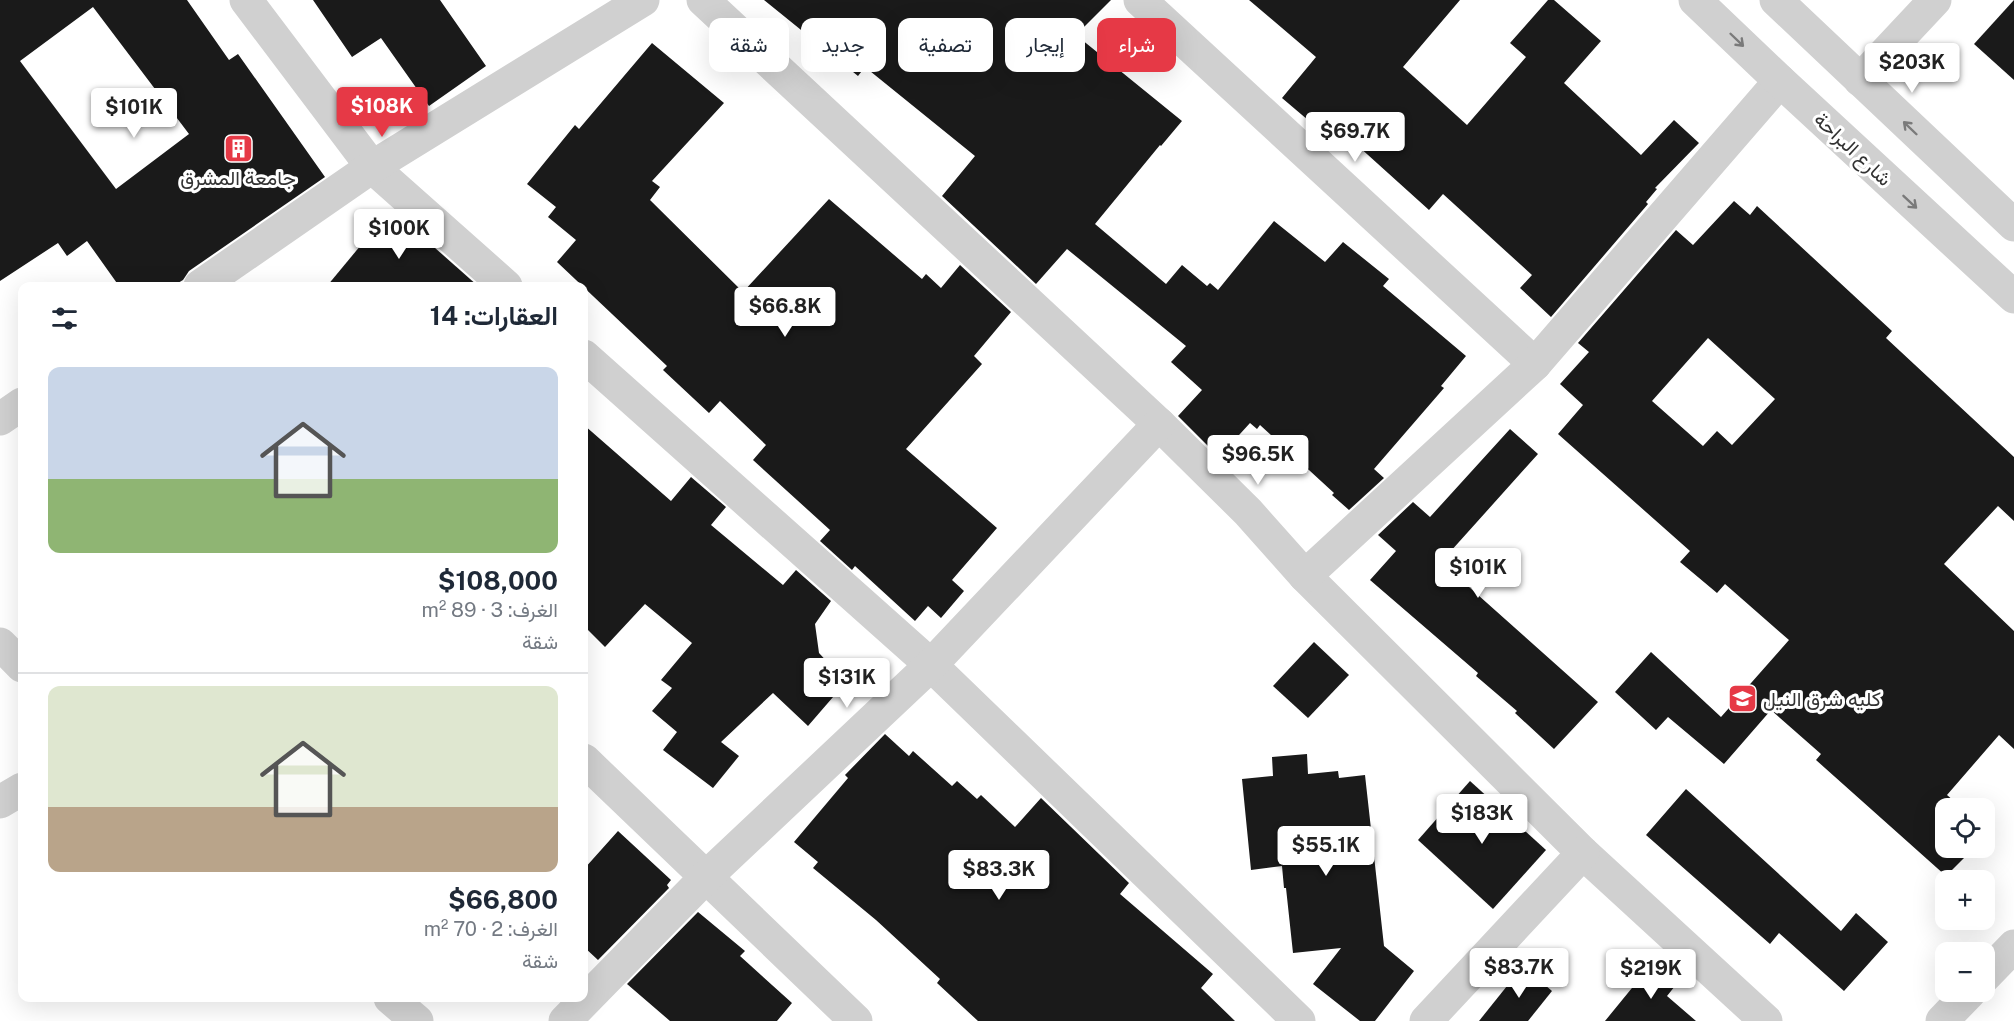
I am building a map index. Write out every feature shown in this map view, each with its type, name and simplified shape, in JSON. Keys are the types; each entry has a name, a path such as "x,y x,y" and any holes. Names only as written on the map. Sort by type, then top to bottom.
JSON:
{"street":[{"path":"246,0 372,167 501,282"},
{"path":"206,282 372,167 643,0"},
{"path":"703,0 1159,424 1248,512 1305,576 1583,853 1766,1021"},
{"path":"1140,0 1535,364"},
{"name":"شارع البراحة","path":"1695,0 2014,297"},
{"path":"1776,0 2014,225"},
{"path":"1860,80 1935,0"},
{"path":"1305,576 1535,364 1780,81"},
{"path":"588,360 931,665 1299,1021"},
{"path":"0,419 18,407"},
{"path":"588,998 706,877 931,665 1159,424"},
{"path":"0,644 18,662"},
{"path":"588,764 856,1021"},
{"path":"0,802 18,791"},
{"path":"1426,1021 1583,853"},
{"path":"1995,966 2014,946"},
{"path":"395,1002 417,1021"},
{"path":"565,1021 584,1002"},
{"path":"1942,1021 1960,1002"}],"building":[{"name":"جامعة المشرق","path":"0,0 187,0 229,60 238,54 325,177 189,271 180,282 116,282 87,241 67,256 58,243 0,281","holes":["93,7 189,134 116,189 20,61"]},
{"path":"313,0 440,0 486,66 429,106 381,38 352,57"},
{"path":"764,0 1111,0 1085,26 1085,18 1005,18 1005,72 1085,72 1085,42 1097,52 1097,72 1122,72 1182,121 1095,224 1166,284 1182,265 1207,286 1210,283 1218,290 1274,221 1325,262 1343,242 1389,279 1383,286 1466,356 1441,386 1444,388 1374,469 1384,478 1349,510 1332,495 1334,493 1260,425 1257,429 1250,423 1219,457 1178,416 1202,390 1171,362 1186,346 1067,249 1036,284 942,196 975,156 871,72 886,72 886,18 801,18 801,30"},
{"path":"1249,0 1460,0 1403,67 1467,125 1526,57 1510,43 1548,0 1554,0 1601,41 1564,83 1641,155 1674,120 1699,143 1655,188 1657,189 1646,202 1648,204 1551,317 1520,288 1532,275 1443,194 1429,210 1337,127 1328,137 1282,98 1316,57"},
{"path":"2014,0 2014,80 1974,44"},
{"path":"652,43 724,103 652,181 660,187 650,200 743,292 829,199 922,279 926,274 941,288 960,265 1011,312 974,356 982,364 906,449 997,528 952,580 964,591 941,618 928,606 915,621 855,566 852,570 820,541 830,530 753,460 766,445 720,401 709,413 663,370 667,366 588,291 588,282 578,282 557,262 576,240 548,217 556,207 527,184 575,125 579,129"},
{"path":"1734,201 1750,215 1757,206 1892,331 1886,338 2014,457 2014,521 1998,506 1944,564 2014,631 2014,749 1999,735 1947,795 1950,798 1935,798 1935,858 1964,858 1952,870 1939,870 1816,760 1821,754 1771,710 1724,764 1668,717 1656,730 1615,692 1651,652 1721,717 1789,640 1725,584 1717,593 1680,562 1690,551 1558,434 1583,405 1560,384 1589,352 1578,343 1676,230 1693,245","holes":["1708,338 1775,399 1732,445 1717,431 1703,446 1652,401"]},
{"path":"390,210 473,282 330,282"},
{"path":"588,428 671,501 691,477 726,507 711,525 783,585 796,570 831,601 815,624 819,653 846,682 808,726 773,693 721,742 739,756 713,788 663,750 677,732 652,711 672,688 661,680 692,643 645,604 605,647 588,630"},
{"path":"1510,429 1538,454 1441,562 1598,702 1554,749 1515,713 1517,711 1476,676 1478,673 1370,580 1396,551 1378,535 1413,502 1430,517"},
{"path":"1314,642 1349,675 1308,718 1273,686"},
{"path":"885,734 909,756 913,751 952,786 957,781 977,799 981,795 1015,827 1041,798 1129,883 1120,894 1213,974 1201,988 1235,1021 978,1021 937,983 940,979 876,920 813,868 818,862 794,842 848,778 845,775"},
{"path":"1307,754 1308,774 1338,771 1339,778 1365,775 1384,946 1414,971 1375,1021 1360,1021 1313,984 1341,948 1293,953 1282,866 1251,870 1242,779 1273,776 1272,757"},
{"path":"1470,781 1546,850 1493,909 1418,840"},
{"path":"1686,789 1841,931 1856,913 1888,942 1844,991 1779,933 1770,944 1646,835"},
{"path":"618,831 671,880 667,885 669,888 598,960 588,951 588,865"},
{"path":"698,912 745,951 740,956 792,1003 777,1021 670,1021 627,984"},
{"path":"1654,961 1679,981 1667,996 1696,1021 1605,1021"},
{"path":"1523,966 1552,991 1528,1021 1479,1021"}],"place":[{"name":"جامعة المشرق","path":"238,148"},
{"name":"كليه شرق النيل","path":"1742,699"}]}
